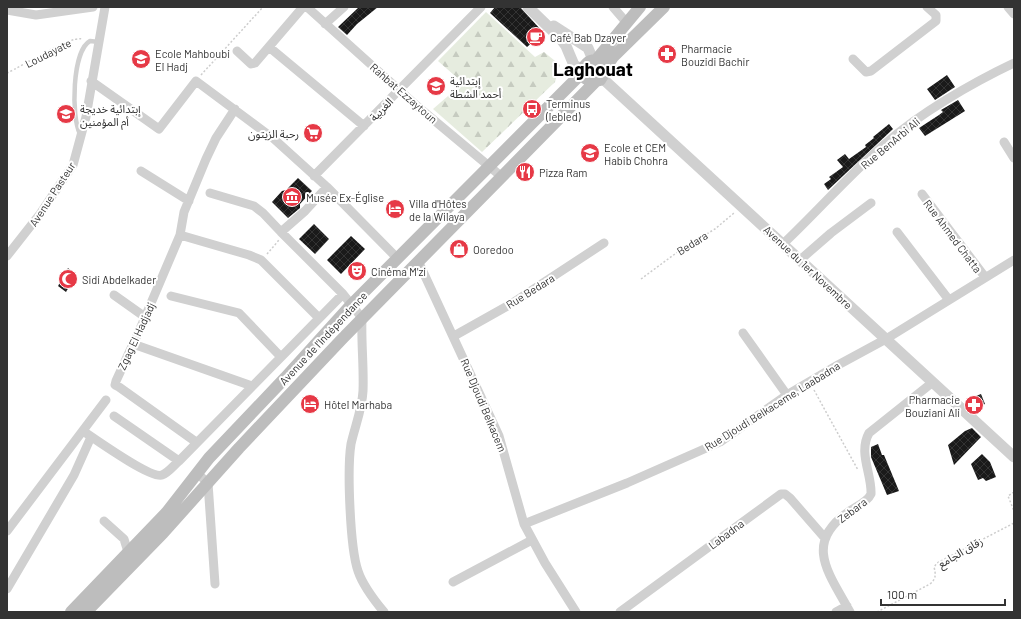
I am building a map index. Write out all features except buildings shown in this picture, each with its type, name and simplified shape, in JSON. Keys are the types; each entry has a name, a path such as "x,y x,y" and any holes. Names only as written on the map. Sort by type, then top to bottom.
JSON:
{"main road":[{"path":"595,60 602,63 601,76 585,78 583,70 585,64 595,60 640,7"},
{"name":"Avenue de l'Indépendance","path":"86,612 158,539 239,448 362,318 419,263 601,76 613,57 664,7"},
{"name":"Avenue de l'Indépendance","path":"71,612 167,512 209,458 285,378 351,305 490,167 505,149 583,70"}],"street":[{"path":"7,10 36,15 93,7"},
{"name":"Avenue Pasteur","path":"7,256 28,231 72,165 82,137 91,81 95,41 105,7"},
{"path":"237,51 251,64 255,63 303,7"},
{"name":"Rahbat Ezzaytoun","path":"307,7 400,90 502,177"},
{"path":"325,24 344,7"},
{"name":"الغربية","path":"314,176 481,7"},
{"path":"528,7 564,42 574,65 583,70"},
{"path":"613,7 626,22"},
{"path":"853,59 866,72 871,71 936,21 936,15 927,7"},
{"path":"1008,7 1014,14"},
{"path":"538,17 583,44 591,51 595,60"},
{"path":"270,47 364,126"},
{"name":"Rue BenArbi Ali","path":"783,244 825,201 885,144 912,122 1014,63"},
{"name":"Avenue du 1er Novembre","path":"601,76 1014,457"},
{"path":"91,81 159,129 196,81 274,139 326,187 398,259"},
{"name":"Zgag El Hadjadj","path":"196,442 116,385 180,236 184,212 189,200 216,138 235,109"},
{"path":"1004,142 1014,158"},
{"path":"141,171 189,200"},
{"path":"283,233 326,187"},
{"path":"210,193 254,206 263,213 343,294 362,318 361,341 363,390 360,415 351,444 351,523 357,570 366,588 384,612"},
{"name":"Rue Ahmed Chatta","path":"922,194 985,277"},
{"path":"800,260 831,233 871,203"},
{"path":"897,232 949,300"},
{"path":"180,236 262,260 319,318"},
{"name":"Rue Bedara","path":"454,336 511,304 604,243"},
{"name":"Rue Ahmed Chatta","path":"886,339 1014,260"},
{"name":"Rue Djoudi Belkacem","path":"419,263 499,436 524,524 532,540 576,612"},
{"path":"87,434 144,470 156,475 166,473 280,356 343,294"},
{"path":"114,295 145,317"},
{"path":"171,296 239,313 280,356"},
{"path":"743,333 787,396"},
{"name":"Rue Djoudi Belkaceme, Laabadna","path":"524,524 709,448 838,364 886,339"},
{"path":"133,344 252,386"},
{"name":"Zebara","path":"824,537 835,523 870,497 872,491 865,457 865,444 869,433 933,382"},
{"path":"7,531 87,434 106,400"},
{"path":"114,416 179,461"},
{"path":"7,589 74,475 87,434"},
{"path":"198,473 208,483 215,584"},
{"name":"Labadna","path":"620,612 780,494 785,494 790,498 824,537"},
{"path":"104,522 124,539 128,552"},
{"path":"824,537 822,548 826,566 848,609 836,612"},
{"path":"453,582 532,540"}],"lane":[{"path":"82,137 75,120 75,86 81,51 85,44 95,41"}],"path":[{"path":"196,81 263,7"},
{"name":"Loudayate","path":"7,73 77,38 95,41"},
{"name":"Bedara","path":"641,279 683,248 715,229 742,206"},
{"path":"262,260 283,233"},
{"path":"810,383 860,473"},
{"path":"1014,492 1008,496 1014,510"},
{"name":"زقاق الجامع","path":"877,612 930,584 934,580 934,567 937,563 1014,523"}],"green space":[{"path":"486,12 535,57 544,52 560,65 555,82 482,152 433,109 463,83 438,61"}],"place":[{"name":"Café Bab Dzayer","path":"536,37"},
{"name":"Pharmacie Bouzidi Bachir","path":"667,54"},
{"name":"Ecole Mahboubi El Hadj","path":"141,59"},
{"name":"إبتدائية أحمد الشطة","path":"436,86"},
{"name":"Terminus (lebled)","path":"532,109"},
{"name":"إبتدائية خديجة أم المؤمنين","path":"66,114"},
{"name":"رحبة الزيتون","path":"313,133"},
{"name":"Ecole et CEM Habib Chohra","path":"590,153"},
{"name":"Pizza Ram","path":"525,172"},
{"name":"Musée Ex-Église","path":"292,197"},
{"name":"Villa d'Hôtes de la Wilaya","path":"395,209"},
{"name":"Ooredoo","path":"459,249"},
{"name":"Cinéma M'zi","path":"357,271"},
{"name":"Sidi Abdelkader","path":"68,279"},
{"name":"Hôtel Marhaba","path":"310,404"},
{"name":"Pharmacie Bouziani Ali","path":"974,405"}],"district":[{"name":"Laghouat","path":"593,68"}]}
